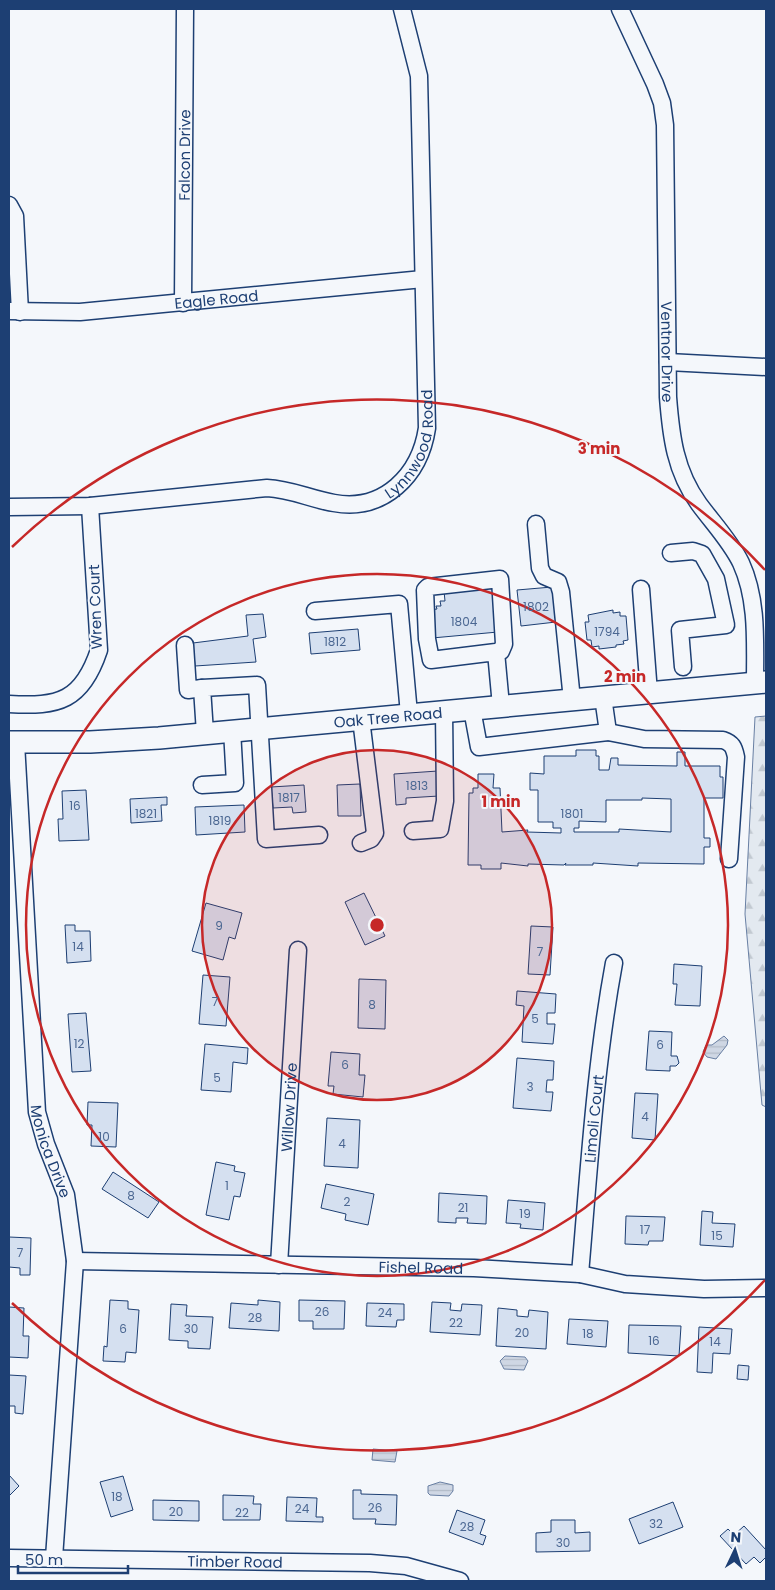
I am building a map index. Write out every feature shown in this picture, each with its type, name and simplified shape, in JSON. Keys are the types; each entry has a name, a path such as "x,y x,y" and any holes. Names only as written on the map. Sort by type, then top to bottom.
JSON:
{"main road":[{"name":"Oak Tree Road","path":"12,743 134,739 760,682"}],"street":[{"name":"Falcon Drive","path":"184,303 185,9"},
{"name":"Lynnwood Road","path":"9,507 90,506 267,488 290,490 335,503 351,504 384,496 398,486 409,474 418,460 427,428 419,76 402,9"},
{"name":"Ventnor Drive","path":"620,9 662,103 665,126 668,362 671,438 678,466 698,502 719,528 740,563 749,590 755,626 760,682"},
{"path":"9,205 16,216 15,312"},
{"name":"Eagle Road","path":"15,312 80,312 423,279"},
{"path":"668,362 766,367"},
{"name":"Wren Court","path":"9,704 50,704 72,695 84,684 92,670 99,650 90,506"},
{"path":"536,524 540,568 544,576 558,582 561,592 572,700"},
{"path":"671,553 693,551 702,554 716,579 723,604 726,625 680,630 683,667"},
{"path":"500,579 504,644 501,651 496,652 431,660 425,590 428,587 500,579"},
{"path":"641,589 648,692"},
{"path":"314,611 399,604 409,714"},
{"path":"185,645 188,690 257,685 266,839 319,834"},
{"path":"496,652 501,706"},
{"path":"202,688 205,733"},
{"path":"603,697 608,732"},
{"path":"472,708 478,747 608,732 644,739 723,740 730,742 736,756 729,859"},
{"path":"413,831 440,829 445,801 444,711"},
{"path":"361,719 375,833 371,839 361,843"},
{"path":"202,785 235,783 232,730"},
{"name":"Monica Drive","path":"12,743 37,1112 46,1144 66,1195 75,1261 54,1558"},
{"name":"Willow Drive","path":"279,1265 298,950"},
{"name":"Limoli Court","path":"580,1274 595,1090 604,1018 614,963"},
{"name":"Fishel Road","path":"75,1261 474,1268 580,1274 635,1284 704,1289 766,1288"},
{"name":"Timber Road","path":"9,1558 370,1563 406,1566 460,1581"}],"green space":[{"path":"766,716 766,1107 762,1105 745,914 755,717"}],"shaded area":[{"path":"724,1036 728,1040 727,1045 716,1059 707,1057 703,1052 706,1045 712,1045"},
{"path":"505,1356 525,1357 528,1361 524,1370 504,1369 500,1361"},
{"path":"373,1449 397,1451 395,1462 372,1460"},
{"path":"440,1482 453,1485 453,1491 449,1496 430,1495 428,1493 428,1486"}],"building":[{"path":"494,586 498,632 432,638 429,610 437,609 436,606 441,606 440,601 445,601 444,591"},
{"path":"552,587 556,622 521,626 517,590"},
{"path":"613,610 613,613 620,612 620,616 626,616 628,640 623,641 624,644 616,645 616,647 599,649 599,646 592,647 591,640 587,640 585,622 589,622 588,615"},
{"path":"263,614 266,637 253,639 256,662 195,666 193,643 248,636 246,615"},
{"path":"358,629 360,650 311,654 309,633"},
{"path":"576,750 596,750 596,756 599,756 599,770 609,770 611,758 618,758 618,765 677,766 677,752 685,752 685,766 720,766 720,777 723,777 723,798 704,798 704,838 710,838 710,847 704,847 704,864 638,863 638,866 593,863 593,865 565,865 566,863 564,865 528,864 528,866 501,863 501,869 481,869 481,865 468,865 469,793 473,793 473,788 478,788 478,774 494,774 493,788 500,788 502,832 528,830 527,832 561,833 561,828 553,828 553,822 538,822 538,790 530,790 530,773 544,774 544,756 576,756","holes":["671,799 671,832 619,829 619,832 574,832 574,828 579,828 579,821 606,822 606,800"]},
{"path":"438,771 439,796 406,798 406,804 396,805 394,774"},
{"path":"360,784 361,816 338,816 337,785"},
{"path":"304,785 306,812 293,813 292,807 273,808 271,787"},
{"path":"86,790 89,840 59,841 58,819 63,819 62,791"},
{"path":"167,797 167,805 161,805 162,821 131,823 130,799"},
{"path":"244,805 245,832 196,835 195,807"},
{"path":"364,893 385,936 365,945 345,902"},
{"path":"206,903 242,913 235,939 229,937 223,960 192,951"},
{"path":"65,925 75,925 75,931 90,931 91,961 67,963"},
{"path":"531,926 553,927 550,975 528,974"},
{"path":"674,964 702,966 700,1006 675,1005 677,984 673,984"},
{"path":"203,975 230,977 226,1026 199,1024"},
{"path":"359,979 386,980 385,1029 358,1028"},
{"path":"517,991 556,994 555,1013 547,1013 547,1024 555,1024 553,1044 522,1042 524,1006 516,1005"},
{"path":"86,1013 91,1071 72,1072 68,1014"},
{"path":"649,1031 672,1032 671,1056 677,1056 679,1063 676,1066 670,1066 670,1071 646,1070"},
{"path":"205,1044 248,1048 247,1064 233,1062 231,1092 201,1090"},
{"path":"331,1052 360,1054 359,1075 365,1075 363,1097 333,1094 334,1086 328,1086"},
{"path":"517,1058 554,1061 553,1080 547,1080 546,1092 553,1092 551,1111 513,1108"},
{"path":"635,1093 658,1094 655,1140 632,1138"},
{"path":"88,1102 118,1103 116,1147 91,1146 92,1125 87,1125"},
{"path":"327,1118 360,1120 358,1168 324,1166"},
{"path":"216,1162 235,1166 234,1171 245,1173 240,1197 234,1196 229,1220 206,1215"},
{"path":"113,1172 159,1202 148,1218 102,1189"},
{"path":"326,1184 374,1194 368,1225 345,1220 346,1214 321,1208"},
{"path":"439,1193 487,1196 486,1224 467,1223 468,1218 456,1218 456,1223 438,1222"},
{"path":"508,1200 545,1203 543,1230 520,1228 521,1224 506,1223"},
{"path":"702,1211 713,1212 712,1223 735,1224 733,1247 700,1245"},
{"path":"626,1216 665,1217 663,1241 649,1241 648,1245 625,1244"},
{"path":"9,1237 31,1238 30,1275 20,1275 20,1268 9,1267"},
{"path":"110,1300 128,1301 128,1309 139,1310 136,1353 126,1352 125,1362 103,1361 104,1346 107,1347"},
{"path":"258,1300 280,1302 279,1331 229,1328 231,1303 258,1305"},
{"path":"299,1300 345,1301 344,1329 313,1329 313,1321 299,1321"},
{"path":"432,1302 451,1303 450,1310 461,1311 462,1304 482,1305 480,1335 430,1332"},
{"path":"367,1303 404,1304 404,1320 397,1320 396,1327 366,1326"},
{"path":"171,1304 187,1305 186,1316 213,1317 210,1349 188,1348 188,1341 169,1340"},
{"path":"9,1307 24,1308 23,1336 29,1336 28,1358 9,1357"},
{"path":"498,1308 517,1310 517,1316 528,1317 529,1310 548,1312 546,1349 496,1346"},
{"path":"569,1319 608,1321 606,1347 567,1344"},
{"path":"629,1325 681,1326 679,1356 628,1353"},
{"path":"699,1327 732,1329 730,1354 713,1353 712,1373 697,1372"},
{"path":"738,1365 749,1366 748,1380 737,1379"},
{"path":"9,1375 26,1376 23,1414 15,1413 15,1406 9,1406"},
{"path":"9,1475 19,1486 9,1496"},
{"path":"123,1476 133,1510 111,1517 100,1482"},
{"path":"353,1490 361,1490 361,1494 397,1495 396,1525 375,1524 376,1519 353,1519"},
{"path":"223,1495 254,1496 253,1504 261,1504 260,1520 223,1520"},
{"path":"287,1497 317,1498 316,1517 323,1517 323,1522 286,1521"},
{"path":"153,1500 199,1501 199,1521 153,1520"},
{"path":"673,1502 683,1527 639,1544 629,1519"},
{"path":"457,1510 485,1520 480,1534 486,1536 483,1545 449,1532"},
{"path":"551,1520 575,1520 575,1533 590,1532 590,1551 536,1552 536,1533 551,1532"},
{"path":"744,1526 766,1550 766,1557 760,1563 754,1557 746,1564 720,1536 728,1529 734,1535"}]}
